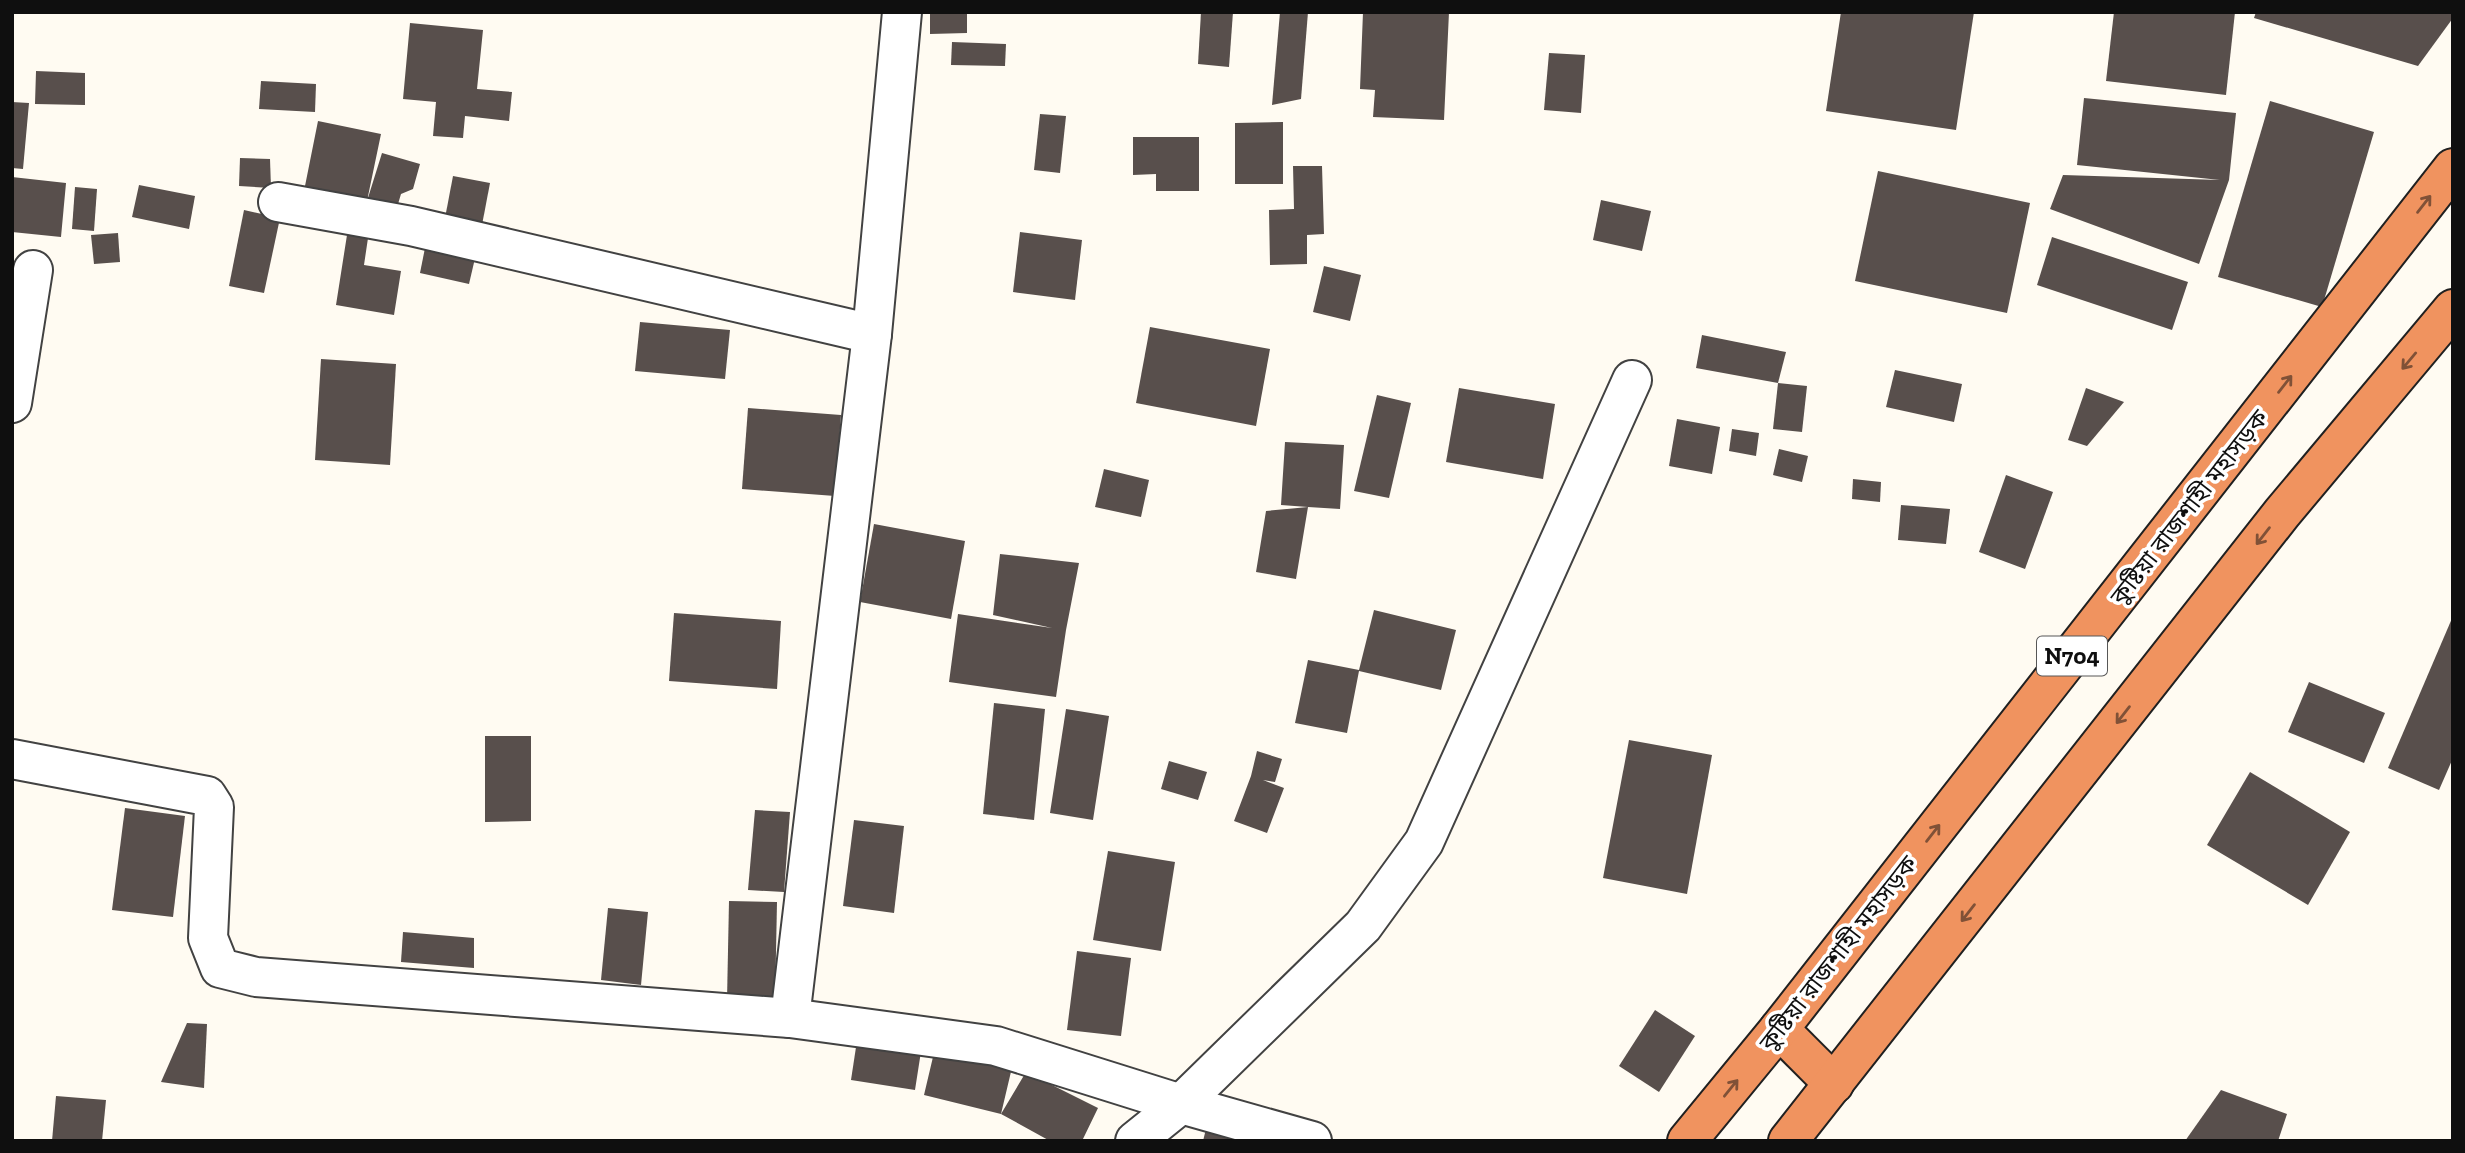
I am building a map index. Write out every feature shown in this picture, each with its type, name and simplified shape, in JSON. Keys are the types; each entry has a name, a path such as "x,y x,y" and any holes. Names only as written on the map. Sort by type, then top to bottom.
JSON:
{"highway":[{"name":"কুষ্টিয়া রাজশাহী মহাসড়ক","path":"1687,1141 1779,1029 2453,167"},
{"path":"1788,1141 2281,513 2453,309"},
{"path":"1779,1029 1834,1084"}],"street":[{"path":"790,1018 872,334 902,12"},
{"path":"278,202 425,229 872,334"},
{"path":"12,403 33,270"},
{"path":"1135,1141 1181,1104 1363,926 1424,842 1632,380"},
{"path":"12,760 207,796 214,807 208,938 220,968 256,977 790,1018 996,1046 1181,1104 1312,1141"}],"building":[{"path":"930,12 967,12 967,33 930,34"},
{"path":"1201,12 1233,12 1229,67 1198,64"},
{"path":"1280,12 1308,12 1301,99 1272,105"},
{"path":"1363,12 1449,12 1444,120 1373,117 1375,90 1360,89"},
{"path":"1841,12 1974,12 1956,130 1826,111"},
{"path":"2114,12 2235,12 2226,95 2106,81"},
{"path":"2256,12 2453,12 2453,18 2418,66 2254,18"},
{"path":"410,23 483,30 477,89 512,92 509,121 465,116 463,138 433,136 436,102 403,99"},
{"path":"952,42 1006,44 1005,66 951,65"},
{"path":"1549,53 1585,55 1581,113 1544,110"},
{"path":"36,71 85,73 85,105 35,104"},
{"path":"261,81 316,84 315,112 259,109"},
{"path":"2084,98 2236,113 2229,180 2199,264 2050,209 2063,175 2220,180 2077,165"},
{"path":"2270,101 2374,132 2322,307 2218,277"},
{"path":"12,102 29,103 23,169 12,168"},
{"path":"1040,114 1066,116 1060,173 1034,170"},
{"path":"318,121 381,134 367,201 382,153 420,164 413,189 401,194 395,214 304,191"},
{"path":"1283,122 1283,184 1235,184 1235,123"},
{"path":"1133,137 1199,137 1199,191 1156,191 1156,174 1133,175"},
{"path":"240,158 270,159 271,188 239,186"},
{"path":"1293,166 1322,166 1324,234 1307,235 1307,264 1270,265 1269,210 1294,209"},
{"path":"1878,171 2030,203 2007,313 1855,281"},
{"path":"453,176 490,183 482,225 445,218"},
{"path":"12,177 66,183 61,237 12,232"},
{"path":"139,185 195,196 189,229 132,217"},
{"path":"75,187 97,189 94,231 72,229"},
{"path":"1601,200 1651,211 1642,251 1593,240"},
{"path":"244,210 280,218 264,293 229,286"},
{"path":"1020,232 1082,240 1075,300 1013,292"},
{"path":"118,233 120,262 94,264 91,235"},
{"path":"347,235 368,238 364,265 401,271 394,315 336,305"},
{"path":"2052,237 2188,282 2172,330 2037,285"},
{"path":"426,243 476,254 469,284 420,273"},
{"path":"1324,266 1361,275 1350,321 1313,312"},
{"path":"640,322 730,330 725,379 635,371"},
{"path":"1150,327 1270,349 1256,426 1136,403"},
{"path":"1702,335 1786,352 1778,383 1696,368"},
{"path":"321,359 396,364 390,465 315,460"},
{"path":"1895,370 1962,384 1954,422 1886,407"},
{"path":"1778,383 1807,386 1802,432 1773,429"},
{"path":"1459,388 1555,404 1543,479 1446,462"},
{"path":"2086,388 2124,402 2087,446 2068,440"},
{"path":"1377,395 1411,403 1389,498 1354,491"},
{"path":"748,408 841,415 835,496 742,489"},
{"path":"1677,419 1720,427 1712,474 1669,466"},
{"path":"1732,429 1759,433 1756,456 1729,451"},
{"path":"1285,442 1344,445 1340,509 1281,505"},
{"path":"1779,449 1808,456 1802,482 1773,475"},
{"path":"1104,469 1149,480 1141,517 1095,507"},
{"path":"2006,475 2053,492 2025,569 1979,552"},
{"path":"1853,479 1881,482 1880,502 1852,499"},
{"path":"1901,505 1950,509 1946,544 1898,540"},
{"path":"1308,507 1296,579 1256,572 1266,511"},
{"path":"874,524 965,541 951,619 860,602"},
{"path":"1000,554 1079,563 1056,697 949,682 958,614 1052,628 993,615"},
{"path":"1374,610 1456,630 1441,690 1359,671 1347,733 1295,723 1308,660 1359,670"},
{"path":"674,613 781,621 777,689 669,681"},
{"path":"2453,616 2453,758 2439,790 2388,768"},
{"path":"2309,682 2385,713 2364,763 2288,732"},
{"path":"994,703 1045,709 1034,820 983,814"},
{"path":"1066,709 1109,716 1093,820 1050,813"},
{"path":"485,736 531,736 531,821 485,822"},
{"path":"1629,740 1712,755 1687,894 1603,878"},
{"path":"1257,751 1282,759 1275,782 1263,780 1284,788 1267,833 1234,821 1251,776"},
{"path":"1169,761 1207,772 1198,800 1161,789"},
{"path":"2250,772 2350,832 2308,905 2207,845"},
{"path":"125,808 185,816 173,917 112,910"},
{"path":"755,810 790,812 784,892 748,890"},
{"path":"854,820 904,826 894,913 843,906"},
{"path":"1108,851 1175,862 1161,951 1093,940"},
{"path":"729,901 777,902 775,1001 727,1000"},
{"path":"608,908 648,912 641,985 601,980"},
{"path":"403,932 474,938 474,968 401,962"},
{"path":"1077,951 1131,958 1121,1036 1067,1030"},
{"path":"1655,1010 1695,1036 1659,1092 1619,1066"},
{"path":"187,1023 207,1024 204,1088 161,1082"},
{"path":"858,1034 922,1045 915,1090 851,1080"},
{"path":"937,1040 1014,1059 1001,1114 924,1095"},
{"path":"1026,1072 1098,1108 1082,1141 1050,1141 1001,1114"},
{"path":"2221,1090 2287,1114 2278,1141 2185,1141"},
{"path":"56,1096 106,1100 102,1141 52,1141"},
{"path":"1207,1125 1271,1141 1203,1141"}]}
